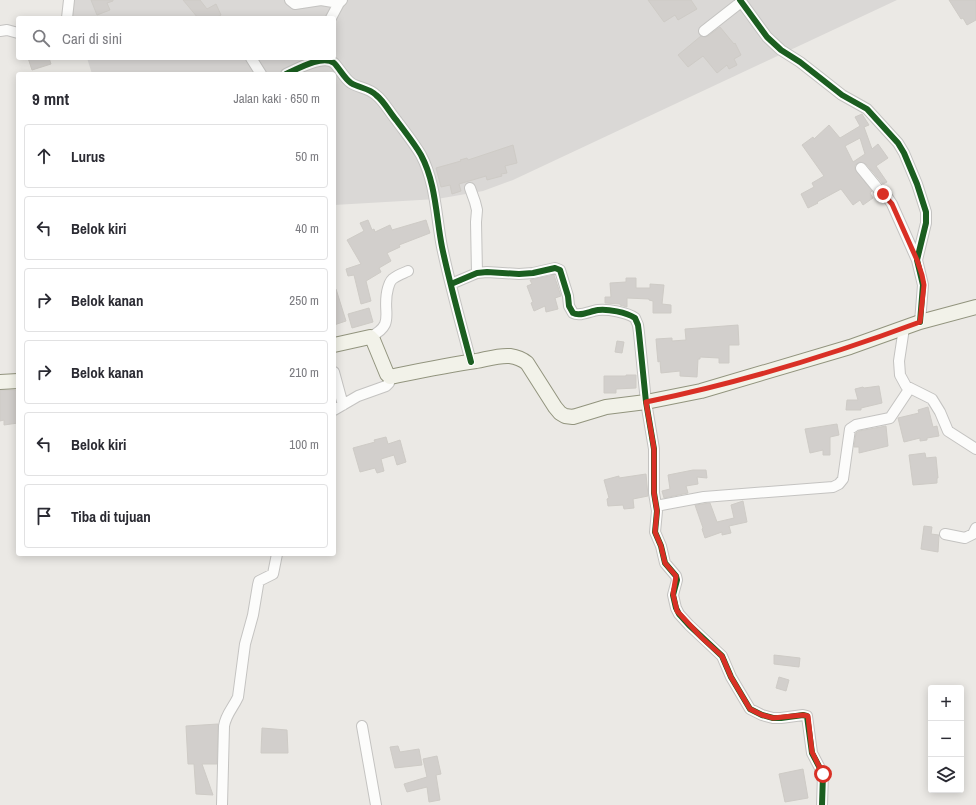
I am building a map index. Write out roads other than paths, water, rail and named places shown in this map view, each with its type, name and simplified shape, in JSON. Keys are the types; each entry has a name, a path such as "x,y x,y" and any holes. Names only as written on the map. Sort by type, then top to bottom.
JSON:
{"street":[{"path":"67,16 69,0"},
{"path":"290,0 295,4 321,0 340,2 332,16"},
{"path":"704,31 740,1 767,37 781,50 800,62 842,95 867,109 898,143 904,153 917,184 926,212 926,223 917,260"},
{"path":"0,31 7,30 16,32"},
{"path":"252,60 260,72"},
{"path":"291,72 318,60 326,60 334,63 343,76 351,83 362,86 376,95 413,142 422,157 431,180 442,246 471,362"},
{"path":"861,168 892,204 917,260 924,285 920,322"},
{"path":"470,188 477,210 477,273"},
{"path":"451,284 477,273 487,272 518,274 533,273 552,268 560,270 568,296 569,306 573,313 579,314 600,310 617,312 633,316 637,321 646,402 654,449 654,493 656,506 655,532 661,546 665,563 676,576 673,594 677,611 702,638 722,656 731,677 750,709 762,715 773,718 803,715 808,716 812,752 823,774 822,805"},
{"path":"336,345 370,337 383,329 386,317 385,298 390,283 393,278 408,271"},
{"path":"390,377 413,371 505,356 522,359 527,363 560,413 565,416 573,417 606,407 646,402 708,389 843,349 920,322 976,307"},
{"path":"904,328 899,361 900,375 906,386 932,400 940,412 948,431 976,449"},
{"path":"336,386 339,407 358,396 386,386 389,383 390,377 373,340 370,337"},
{"path":"0,382 16,381"},
{"path":"656,506 704,498 837,486 843,479 850,429 856,425 890,418 910,388"},
{"path":"945,534 965,538 974,534 976,528"},
{"path":"222,805 224,726 227,714 238,697 245,644 253,615 259,581 273,574 277,556"},
{"path":"362,726 376,805"}]}
